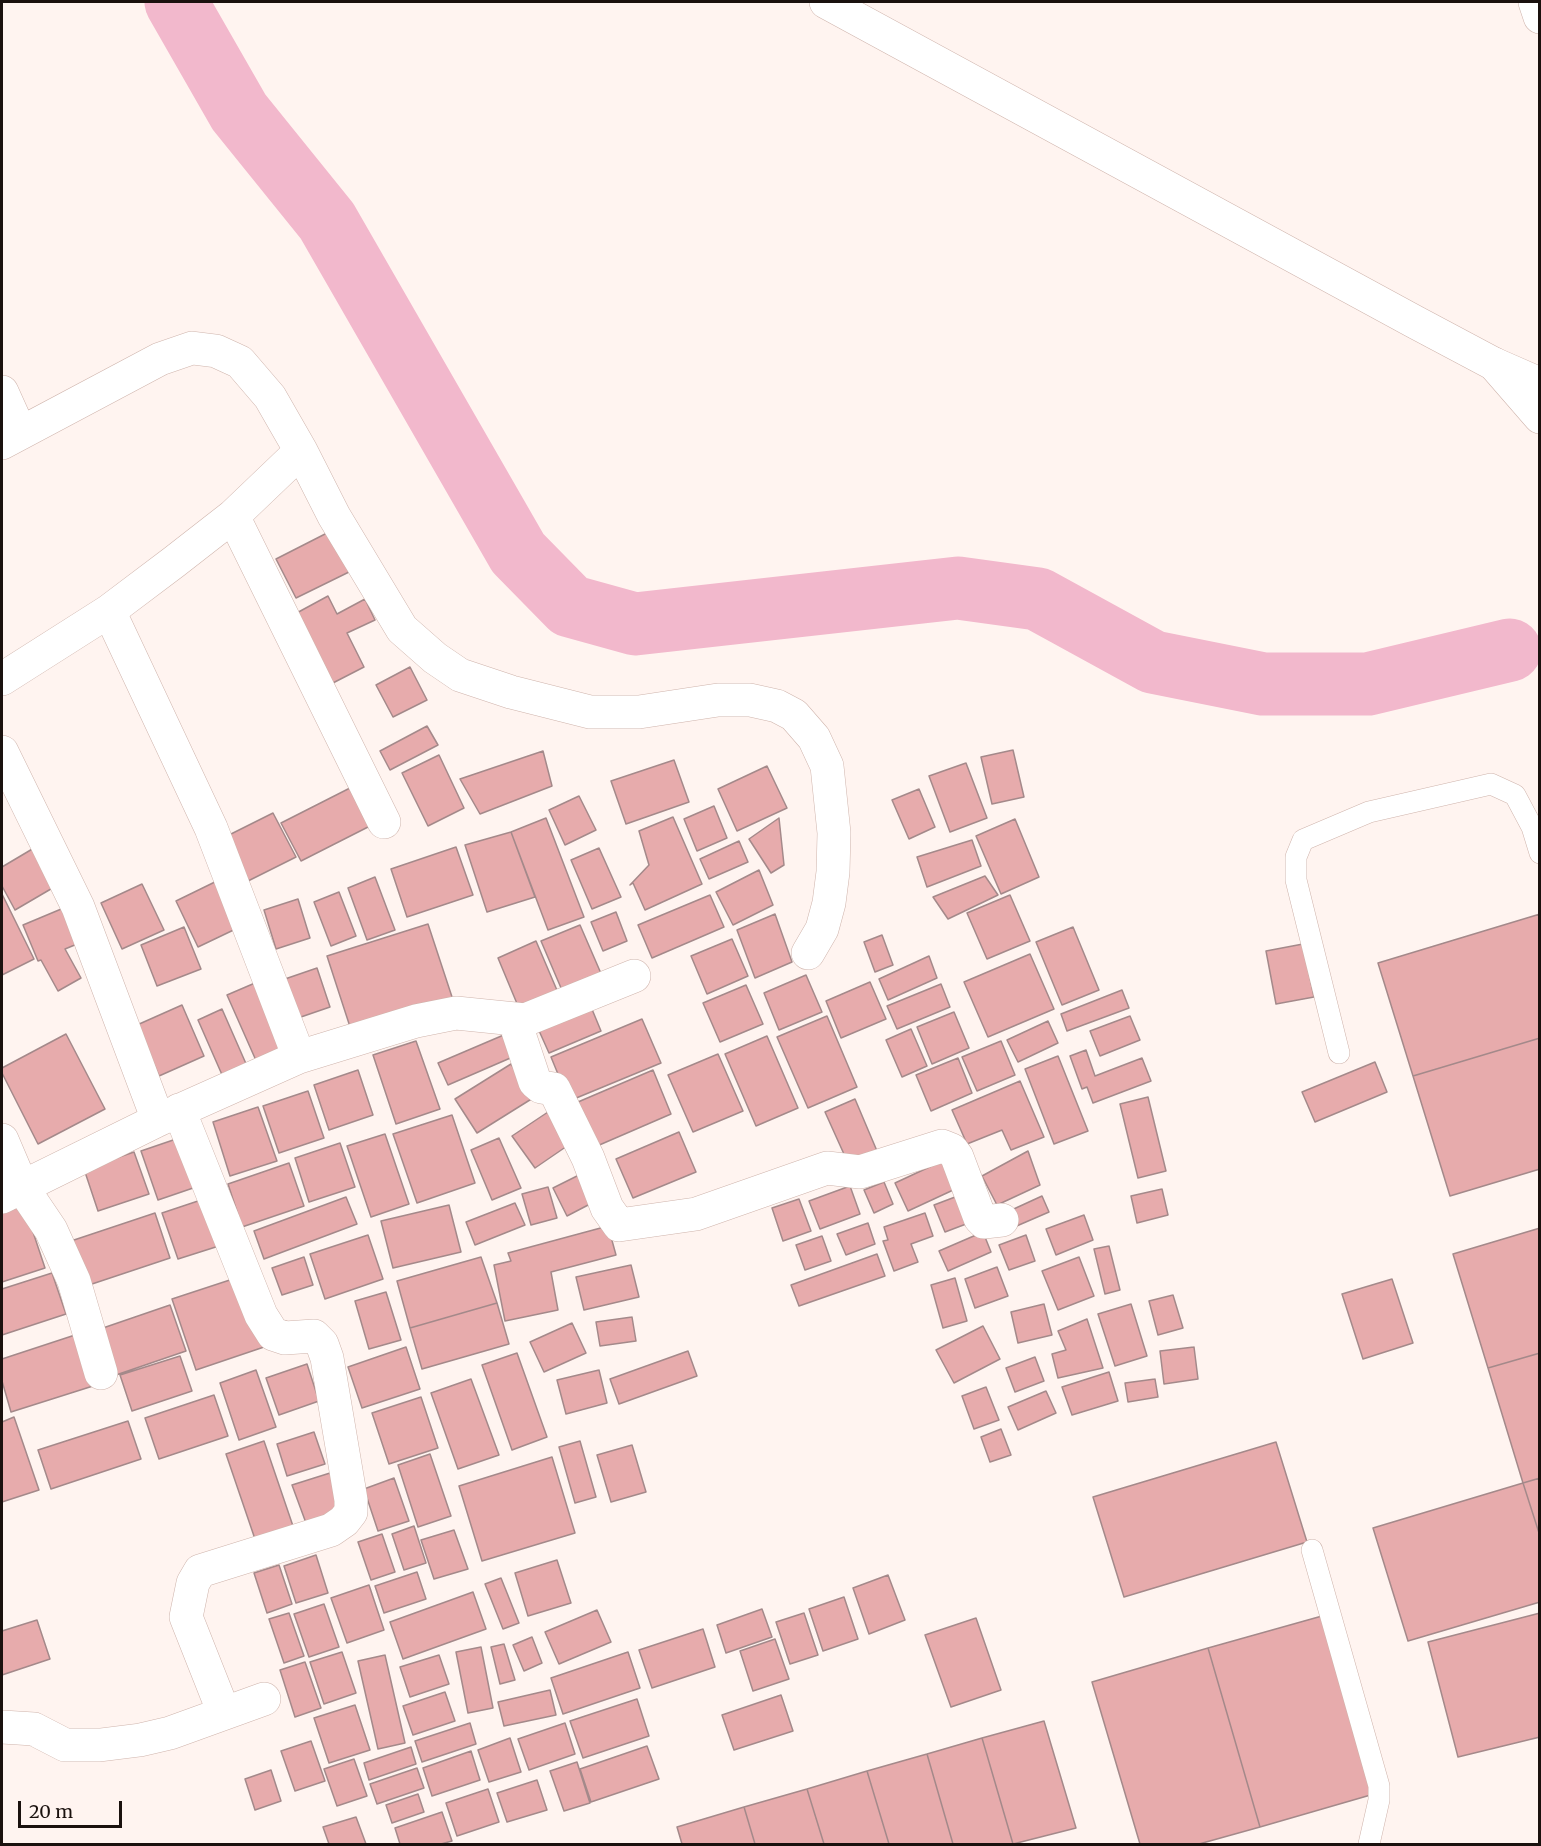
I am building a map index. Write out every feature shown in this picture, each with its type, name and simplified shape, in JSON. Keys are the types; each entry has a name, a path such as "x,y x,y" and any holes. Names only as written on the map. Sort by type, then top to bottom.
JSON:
{"street":[{"path":"825,2 1494,364 1539,384"},
{"path":"1535,2 1539,17"},
{"path":"2,392 11,438 160,358 192,348 216,351 240,362 270,396 334,516 402,629 435,658 460,675 511,692 590,712 639,712 718,700 750,700 777,706 794,716 814,738 827,766 834,834 833,872 828,903 822,929 808,953"},
{"path":"1494,364 1539,417"},
{"path":"2,679 109,610 233,516 301,451"},
{"path":"233,516 384,822"},
{"path":"109,610 211,828 299,1057"},
{"path":"2,752 78,907 168,1115 261,1315 273,1335 285,1338 314,1336 322,1344 327,1358 351,1500 351,1512 344,1521 331,1530 200,1571 193,1582 186,1617 224,1713"},
{"path":"12,1192 168,1115 299,1057 416,1021 456,1013 525,1020 634,976"},
{"path":"514,1019 535,1082 541,1087 554,1089 588,1158 607,1209 619,1225 696,1214 827,1168 860,1172 942,1146 952,1150 957,1157 980,1218 984,1222 1002,1220"},
{"path":"2,1140 12,1192 51,1230 74,1281 101,1373"},
{"path":"2,1727 34,1729 65,1745 100,1745 160,1735 264,1699"}],"lane":[{"path":"1339,1053 1296,880 1296,857 1303,840 1369,812 1491,784 1515,795 1532,827 1539,853"},
{"path":"1312,1550 1379,1786 1379,1800 1369,1845"}],"building":[{"path":"329,532 349,572 296,598 276,559"},
{"path":"328,596 337,614 365,599 375,620 347,633 364,667 329,685 293,615"},
{"path":"410,667 427,700 393,717 376,685"},
{"path":"427,726 438,745 390,770 380,751"},
{"path":"1013,750 1024,797 992,804 981,757"},
{"path":"543,751 552,786 480,814 460,779"},
{"path":"439,755 464,808 428,826 402,773"},
{"path":"674,760 689,802 626,824 611,781"},
{"path":"966,763 987,818 950,832 929,776"},
{"path":"767,766 787,808 737,831 718,789"},
{"path":"350,788 370,826 301,861 281,823"},
{"path":"919,789 935,827 909,839 892,800"},
{"path":"579,796 596,830 565,845 549,810"},
{"path":"714,806 727,838 697,851 684,819"},
{"path":"273,813 296,857 248,881 225,837"},
{"path":"673,817 702,884 645,910 633,883 630,885 649,865 639,831"},
{"path":"546,818 584,917 548,930 511,832"},
{"path":"779,818 784,865 771,873 749,839"},
{"path":"1015,819 1039,877 1001,894 976,836"},
{"path":"511,832 535,897 487,912 465,845"},
{"path":"972,840 981,866 927,887 917,857"},
{"path":"739,841 748,862 709,879 700,859"},
{"path":"456,847 473,895 407,917 391,869"},
{"path":"34,848 56,886 15,910 2,886 2,867"},
{"path":"599,848 621,897 592,909 571,860"},
{"path":"759,870 773,905 733,925 716,892"},
{"path":"985,876 998,895 948,919 933,897"},
{"path":"375,877 395,930 367,940 348,888"},
{"path":"221,879 244,925 198,947 176,901"},
{"path":"142,884 164,930 122,949 101,903"},
{"path":"339,892 356,936 331,946 314,902"},
{"path":"2,894 34,959 2,975"},
{"path":"710,895 724,927 652,958 638,925"},
{"path":"1010,895 1030,941 987,959 967,913"},
{"path":"298,899 310,938 276,949 264,910"},
{"path":"66,907 82,942 65,949 81,978 58,991 41,960 38,961 23,925"},
{"path":"616,912 627,941 603,951 591,922"},
{"path":"775,914 792,962 755,978 737,930"},
{"path":"1540,914 1540,1038 1413,1076 1378,963"},
{"path":"428,924 454,1003 353,1036 327,956"},
{"path":"580,925 606,985 567,1002 541,941"},
{"path":"184,927 201,969 157,986 141,945"},
{"path":"1073,927 1099,990 1062,1005 1036,942"},
{"path":"882,935 893,965 875,972 864,942"},
{"path":"732,939 748,976 707,994 691,956"},
{"path":"536,941 562,1002 523,1018 498,958"},
{"path":"1303,944 1314,997 1276,1004 1266,951"},
{"path":"1030,954 1054,1009 988,1037 964,982"},
{"path":"929,956 937,978 888,1000 879,979"},
{"path":"317,968 330,1007 298,1018 285,979"},
{"path":"806,975 822,1012 779,1030 764,993"},
{"path":"262,980 293,1050 258,1065 227,995"},
{"path":"870,982 886,1019 841,1038 826,1001"},
{"path":"941,984 950,1007 897,1029 887,1006"},
{"path":"746,985 763,1024 720,1042 703,1003"},
{"path":"1122,990 1129,1008 1067,1031 1061,1014"},
{"path":"589,1002 601,1031 549,1053 536,1024"},
{"path":"182,1005 204,1056 159,1076 137,1025"},
{"path":"222,1009 247,1066 223,1077 198,1020"},
{"path":"954,1012 969,1048 932,1064 917,1027"},
{"path":"827,1016 857,1087 808,1108 777,1037"},
{"path":"1130,1016 1140,1040 1100,1056 1090,1031"},
{"path":"642,1019 661,1063 569,1101 551,1057"},
{"path":"1048,1021 1058,1043 1018,1062 1007,1040"},
{"path":"911,1029 927,1066 902,1077 886,1040"},
{"path":"66,1034 105,1109 38,1144 2,1073 2,1068"},
{"path":"506,1034 515,1056 448,1085 438,1063"},
{"path":"767,1036 798,1108 756,1126 725,1054"},
{"path":"1540,1038 1540,1169 1450,1196 1413,1076"},
{"path":"416,1041 440,1109 396,1124 373,1055"},
{"path":"1001,1041 1015,1075 977,1091 962,1057"},
{"path":"1086,1050 1095,1076 1142,1058 1151,1081 1093,1103 1087,1087 1082,1089 1070,1056"},
{"path":"718,1054 743,1111 693,1132 668,1075"},
{"path":"1058,1056 1088,1131 1054,1144 1025,1069"},
{"path":"958,1058 972,1093 931,1111 916,1075"},
{"path":"1375,1062 1387,1092 1315,1122 1302,1092"},
{"path":"511,1064 533,1098 477,1133 455,1099"},
{"path":"358,1070 373,1115 329,1130 314,1085"},
{"path":"653,1070 671,1114 597,1146 578,1102"},
{"path":"1020,1081 1044,1137 1011,1150 1002,1130 967,1144 952,1110"},
{"path":"308,1091 324,1138 279,1153 263,1106"},
{"path":"1148,1097 1166,1171 1138,1178 1120,1104"},
{"path":"855,1099 877,1151 848,1163 825,1112"},
{"path":"258,1107 277,1161 230,1176 213,1122"},
{"path":"548,1112 570,1144 535,1168 512,1136"},
{"path":"452,1115 475,1183 417,1203 393,1134"},
{"path":"679,1132 696,1172 633,1198 616,1159"},
{"path":"385,1134 409,1204 371,1217 347,1146"},
{"path":"182,1137 199,1186 158,1200 141,1151"},
{"path":"499,1138 521,1188 492,1200 471,1150"},
{"path":"340,1143 355,1187 309,1202 295,1158"},
{"path":"1028,1151 1040,1185 997,1205 982,1176"},
{"path":"134,1152 149,1194 98,1211 84,1169"},
{"path":"951,1157 964,1185 908,1211 895,1183"},
{"path":"289,1163 304,1206 242,1227 228,1184"},
{"path":"579,1175 592,1203 567,1216 553,1188"},
{"path":"884,1182 893,1204 874,1213 864,1190"},
{"path":"850,1186 860,1214 820,1229 809,1201"},
{"path":"548,1187 557,1218 531,1225 522,1194"},
{"path":"1162,1189 1168,1215 1137,1223 1131,1196"},
{"path":"963,1194 974,1221 945,1232 934,1205"},
{"path":"1042,1196 1049,1212 1012,1228 1005,1213"},
{"path":"346,1197 357,1224 264,1259 254,1231"},
{"path":"207,1198 222,1245 178,1259 162,1213"},
{"path":"799,1199 811,1231 783,1241 772,1208"},
{"path":"515,1203 525,1225 475,1245 466,1222"},
{"path":"24,1205 45,1268 2,1282 2,1213"},
{"path":"449,1205 461,1252 393,1268 381,1221"},
{"path":"155,1213 170,1258 80,1288 65,1243"},
{"path":"925,1213 933,1236 911,1244 918,1262 894,1271 883,1241 888,1240 884,1227"},
{"path":"1084,1215 1093,1240 1056,1255 1046,1229"},
{"path":"868,1223 875,1244 846,1255 837,1234"},
{"path":"608,1226 616,1255 551,1272 558,1310 505,1321 494,1265 511,1261 508,1253"},
{"path":"1540,1228 1540,1353 1488,1368 1453,1254"},
{"path":"983,1232 991,1252 948,1271 939,1251"},
{"path":"368,1235 383,1279 325,1299 310,1254"},
{"path":"1026,1235 1035,1261 1009,1270 999,1245"},
{"path":"822,1236 831,1261 805,1270 796,1245"},
{"path":"1109,1246 1120,1290 1105,1294 1094,1249"},
{"path":"877,1254 885,1276 799,1306 791,1285"},
{"path":"304,1257 313,1285 282,1295 272,1268"},
{"path":"481,1257 497,1303 410,1328 397,1281"},
{"path":"1079,1257 1094,1296 1058,1310 1042,1271"},
{"path":"631,1265 639,1297 584,1310 576,1277"},
{"path":"997,1267 1008,1296 975,1308 965,1279"},
{"path":"52,1273 66,1314 2,1335 2,1289"},
{"path":"242,1276 267,1346 196,1370 172,1299"},
{"path":"955,1278 967,1321 943,1328 931,1285"},
{"path":"1392,1279 1413,1343 1363,1359 1342,1294"},
{"path":"386,1292 401,1340 369,1349 355,1301"},
{"path":"1173,1295 1183,1328 1158,1335 1149,1301"},
{"path":"497,1303 509,1344 422,1369 410,1328"},
{"path":"1044,1304 1052,1335 1018,1343 1011,1312"},
{"path":"1131,1304 1147,1356 1115,1366 1098,1314"},
{"path":"170,1305 186,1351 116,1375 100,1329"},
{"path":"632,1317 636,1341 600,1346 596,1322"},
{"path":"1087,1319 1103,1368 1058,1378 1052,1354 1066,1350 1058,1331"},
{"path":"572,1323 586,1353 544,1372 530,1342"},
{"path":"983,1326 1000,1359 954,1383 936,1350"},
{"path":"75,1335 93,1386 11,1412 2,1381 2,1359"},
{"path":"406,1347 420,1389 362,1408 348,1367"},
{"path":"1194,1347 1198,1379 1164,1384 1160,1351"},
{"path":"688,1351 697,1376 619,1404 610,1379"},
{"path":"517,1353 547,1437 512,1450 482,1365"},
{"path":"1540,1353 1540,1478 1523,1483 1488,1368"},
{"path":"180,1356 192,1391 132,1411 120,1375"},
{"path":"1035,1357 1044,1381 1015,1392 1006,1368"},
{"path":"307,1364 319,1401 279,1415 266,1378"},
{"path":"256,1370 276,1427 239,1440 220,1383"},
{"path":"599,1370 607,1403 566,1414 557,1380"},
{"path":"1109,1372 1118,1401 1072,1415 1062,1387"},
{"path":"471,1379 499,1455 458,1469 431,1393"},
{"path":"1155,1379 1158,1397 1128,1402 1125,1383"},
{"path":"986,1387 999,1420 974,1429 962,1396"},
{"path":"1046,1391 1056,1413 1018,1430 1008,1407"},
{"path":"214,1395 228,1436 159,1459 145,1418"},
{"path":"421,1397 438,1448 389,1464 372,1413"},
{"path":"14,1417 39,1490 2,1502 2,1422"},
{"path":"128,1421 141,1459 51,1489 38,1450"},
{"path":"1001,1429 1011,1455 990,1462 981,1437"},
{"path":"314,1432 325,1464 287,1476 277,1444"},
{"path":"264,1441 294,1529 256,1542 226,1454"},
{"path":"580,1441 596,1497 575,1503 559,1447"},
{"path":"1276,1442 1307,1542 1124,1597 1093,1497"},
{"path":"632,1445 646,1492 611,1502 597,1455"},
{"path":"430,1454 451,1516 418,1527 398,1465"},
{"path":"552,1457 575,1533 482,1561 459,1486"},
{"path":"330,1473 343,1511 306,1523 292,1485"},
{"path":"394,1478 409,1521 378,1531 364,1489"},
{"path":"1540,1478 1540,1536 1523,1483"},
{"path":"1523,1483 1540,1536 1540,1602 1408,1641 1373,1528"},
{"path":"414,1526 426,1563 404,1570 392,1534"},
{"path":"454,1530 468,1569 434,1579 421,1540"},
{"path":"382,1534 395,1572 371,1580 358,1542"},
{"path":"316,1555 328,1593 296,1603 284,1566"},
{"path":"557,1560 571,1603 528,1616 515,1573"},
{"path":"279,1565 292,1604 267,1613 254,1573"},
{"path":"417,1572 426,1599 384,1613 375,1586"},
{"path":"888,1575 905,1620 869,1634 853,1588"},
{"path":"501,1578 519,1623 503,1629 485,1584"},
{"path":"369,1585 384,1630 347,1643 331,1598"},
{"path":"473,1592 486,1629 403,1659 390,1622"},
{"path":"844,1597 858,1639 823,1651 809,1609"},
{"path":"324,1604 339,1647 309,1657 294,1614"},
{"path":"762,1609 772,1637 726,1653 717,1625"},
{"path":"597,1610 611,1642 559,1664 545,1632"},
{"path":"289,1613 304,1656 284,1663 269,1619"},
{"path":"804,1613 818,1655 790,1664 776,1622"},
{"path":"1540,1613 1540,1737 1458,1757 1428,1642"},
{"path":"1322,1616 1374,1794 1260,1827 1208,1648"},
{"path":"976,1618 1001,1690 951,1707 925,1635"},
{"path":"37,1620 50,1659 2,1675 2,1631"},
{"path":"703,1629 715,1667 652,1688 639,1650"},
{"path":"532,1637 542,1663 524,1671 513,1645"},
{"path":"775,1639 789,1679 753,1691 740,1651"},
{"path":"504,1644 515,1680 500,1684 491,1647"},
{"path":"481,1647 493,1708 468,1713 456,1652"},
{"path":"1208,1648 1260,1827 1199,1844 1140,1844 1092,1682"},
{"path":"342,1652 356,1693 324,1704 310,1662"},
{"path":"628,1652 640,1688 563,1714 551,1678"},
{"path":"385,1655 405,1743 378,1749 358,1661"},
{"path":"439,1655 449,1684 410,1697 400,1667"},
{"path":"305,1662 321,1708 295,1717 280,1670"},
{"path":"550,1690 556,1715 504,1726 498,1702"},
{"path":"445,1692 455,1721 413,1735 403,1706"},
{"path":"781,1695 793,1731 734,1750 722,1715"},
{"path":"637,1699 649,1736 583,1758 570,1721"},
{"path":"355,1705 370,1750 329,1763 314,1718"},
{"path":"1044,1721 1076,1828 1013,1844 982,1738"},
{"path":"470,1723 476,1744 422,1762 415,1741"},
{"path":"565,1723 575,1754 529,1770 518,1739"},
{"path":"510,1738 521,1772 489,1782 478,1750"},
{"path":"982,1738 1013,1844 953,1844 927,1754"},
{"path":"311,1741 325,1781 295,1791 281,1751"},
{"path":"647,1746 659,1779 591,1802 580,1769"},
{"path":"411,1747 416,1764 369,1780 364,1763"},
{"path":"471,1751 480,1780 432,1796 423,1768"},
{"path":"927,1754 953,1844 889,1844 867,1771"},
{"path":"354,1759 367,1796 337,1806 324,1769"},
{"path":"577,1762 590,1803 564,1811 550,1771"},
{"path":"417,1768 424,1788 377,1804 370,1784"},
{"path":"271,1770 281,1801 255,1810 245,1779"},
{"path":"867,1771 889,1844 824,1844 807,1789"},
{"path":"537,1780 547,1810 507,1822 497,1793"},
{"path":"488,1789 499,1822 457,1836 446,1803"},
{"path":"807,1789 824,1844 755,1844 744,1807"},
{"path":"418,1794 424,1812 392,1823 386,1805"},
{"path":"744,1807 755,1844 682,1844 677,1827"},
{"path":"442,1812 452,1841 441,1844 400,1844 395,1828"},
{"path":"356,1817 366,1844 329,1844 323,1827"}],"waterway":[{"path":"176,2 239,112 327,221 518,553 570,606 635,624 958,588 1038,599 1153,662 1263,684 1368,684 1510,650"}]}
